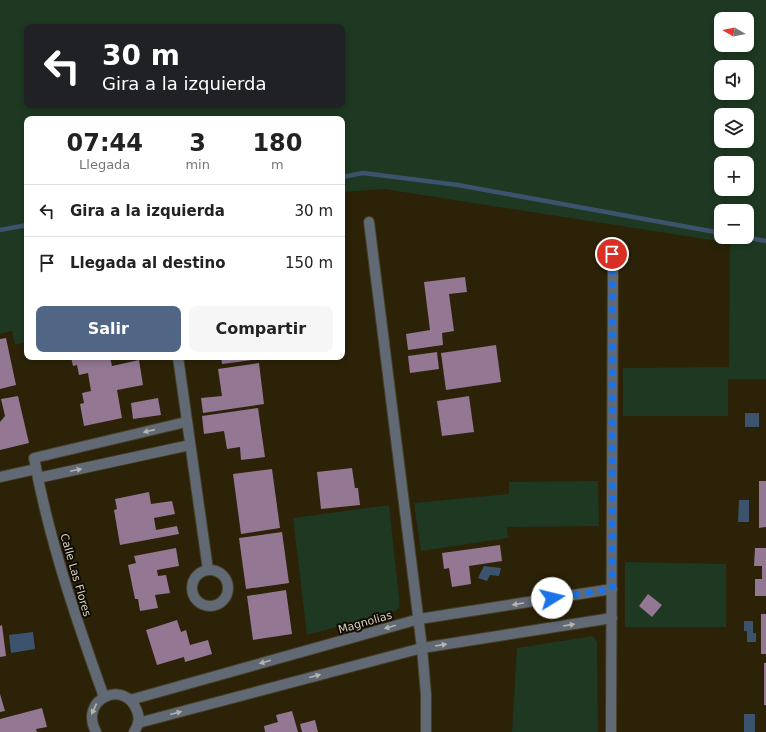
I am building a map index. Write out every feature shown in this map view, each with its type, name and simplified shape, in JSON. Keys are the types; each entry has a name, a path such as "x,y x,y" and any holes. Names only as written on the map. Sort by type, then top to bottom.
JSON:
{"street":[{"path":"369,222 422,648 426,695 426,732"},
{"path":"612,254 612,732"},
{"path":"178,360 208,570"},
{"name":"Calle Las Flores","path":"104,697 55,553 34,458 186,422"},
{"path":"0,477 37,473 190,445"},
{"name":"Magnolias","path":"130,700 418,619 612,589"},
{"path":"96,732 92,724 91,716 93,708 97,702 104,697 113,694 122,695 130,700 135,706 138,714 136,730 422,648 612,618"}],"green space":[{"path":"0,0 766,0 766,379 728,379 728,416 623,416 623,368 729,367 730,244 754,244 754,204 714,204 714,241 384,189 345,192 345,116 24,116 24,343 15,345 12,331 0,334"},
{"path":"598,481 599,526 507,527 508,538 421,551 414,503 509,494 509,482"},
{"path":"389,505 400,607 395,611 307,635 293,518"},
{"path":"625,562 726,564 726,627 625,627"},
{"path":"593,636 597,642 598,732 512,732 517,648"}],"water":[{"path":"745,413 759,413 759,427 745,427"},
{"path":"739,500 749,500 749,522 738,522"},
{"path":"484,566 501,568 499,576 490,575 487,581 478,578"},
{"path":"744,621 753,621 753,633 756,633 756,642 747,642 747,631 744,631"},
{"path":"33,632 35,649 11,653 9,635"},
{"path":"744,714 755,714 755,732 744,732"}],"building":[{"path":"465,277 467,292 449,294 454,331 442,333 443,345 408,350 406,334 430,330 424,282"},
{"path":"6,338 16,385 0,389 0,339"},
{"path":"496,345 501,382 446,390 441,353"},
{"path":"437,352 439,369 410,373 408,356"},
{"path":"72,360 111,360 112,366 139,360 143,385 117,390 122,418 84,426 80,404 84,403 82,393 91,391 88,373 79,375 77,365 73,366"},
{"path":"221,360 252,360 222,364"},
{"path":"259,363 264,404 203,413 201,398 222,396 218,369"},
{"path":"18,396 29,443 0,450 0,422 5,416 1,399"},
{"path":"469,396 474,432 442,436 437,401"},
{"path":"158,398 161,415 133,419 131,403"},
{"path":"258,408 265,457 241,460 240,447 227,449 224,431 204,434 202,416"},
{"path":"352,468 355,488 358,488 360,505 321,509 317,472"},
{"path":"272,469 280,528 241,534 233,474"},
{"path":"759,481 766,481 766,527 759,528"},
{"path":"149,492 151,504 172,501 175,514 154,518 156,530 177,526 179,534 120,545 114,510 117,509 115,499"},
{"path":"282,532 289,583 246,589 239,538"},
{"path":"500,545 502,561 469,566 471,584 452,587 449,568 444,569 442,553"},
{"path":"176,548 179,566 157,570 158,576 166,575 170,593 155,595 158,608 140,611 138,599 135,599 128,565 136,563 134,556"},
{"path":"755,548 766,548 766,596 755,596 755,579 762,579 762,566 754,566"},
{"path":"286,590 292,634 253,640 247,596"},
{"path":"648,594 662,605 652,617 639,606"},
{"path":"761,614 766,614 766,654 761,654"},
{"path":"177,620 181,632 186,630 190,645 208,640 212,654 185,662 184,657 157,665 146,630"},
{"path":"2,625 6,656 0,657 0,626"},
{"path":"764,663 766,663 766,705 764,705"},
{"path":"0,694 5,711 0,712"},
{"path":"42,708 47,727 36,729 37,732 0,732 0,719"},
{"path":"292,711 298,732 265,732 264,726 278,722 276,715"},
{"path":"315,720 318,732 302,732 300,724"}],"waterway":[{"path":"345,176 363,173 458,185 714,232"},
{"path":"0,230 24,226"},
{"path":"754,239 766,241"}],"route":[{"path":"552,598 612,589 612,254"}]}
